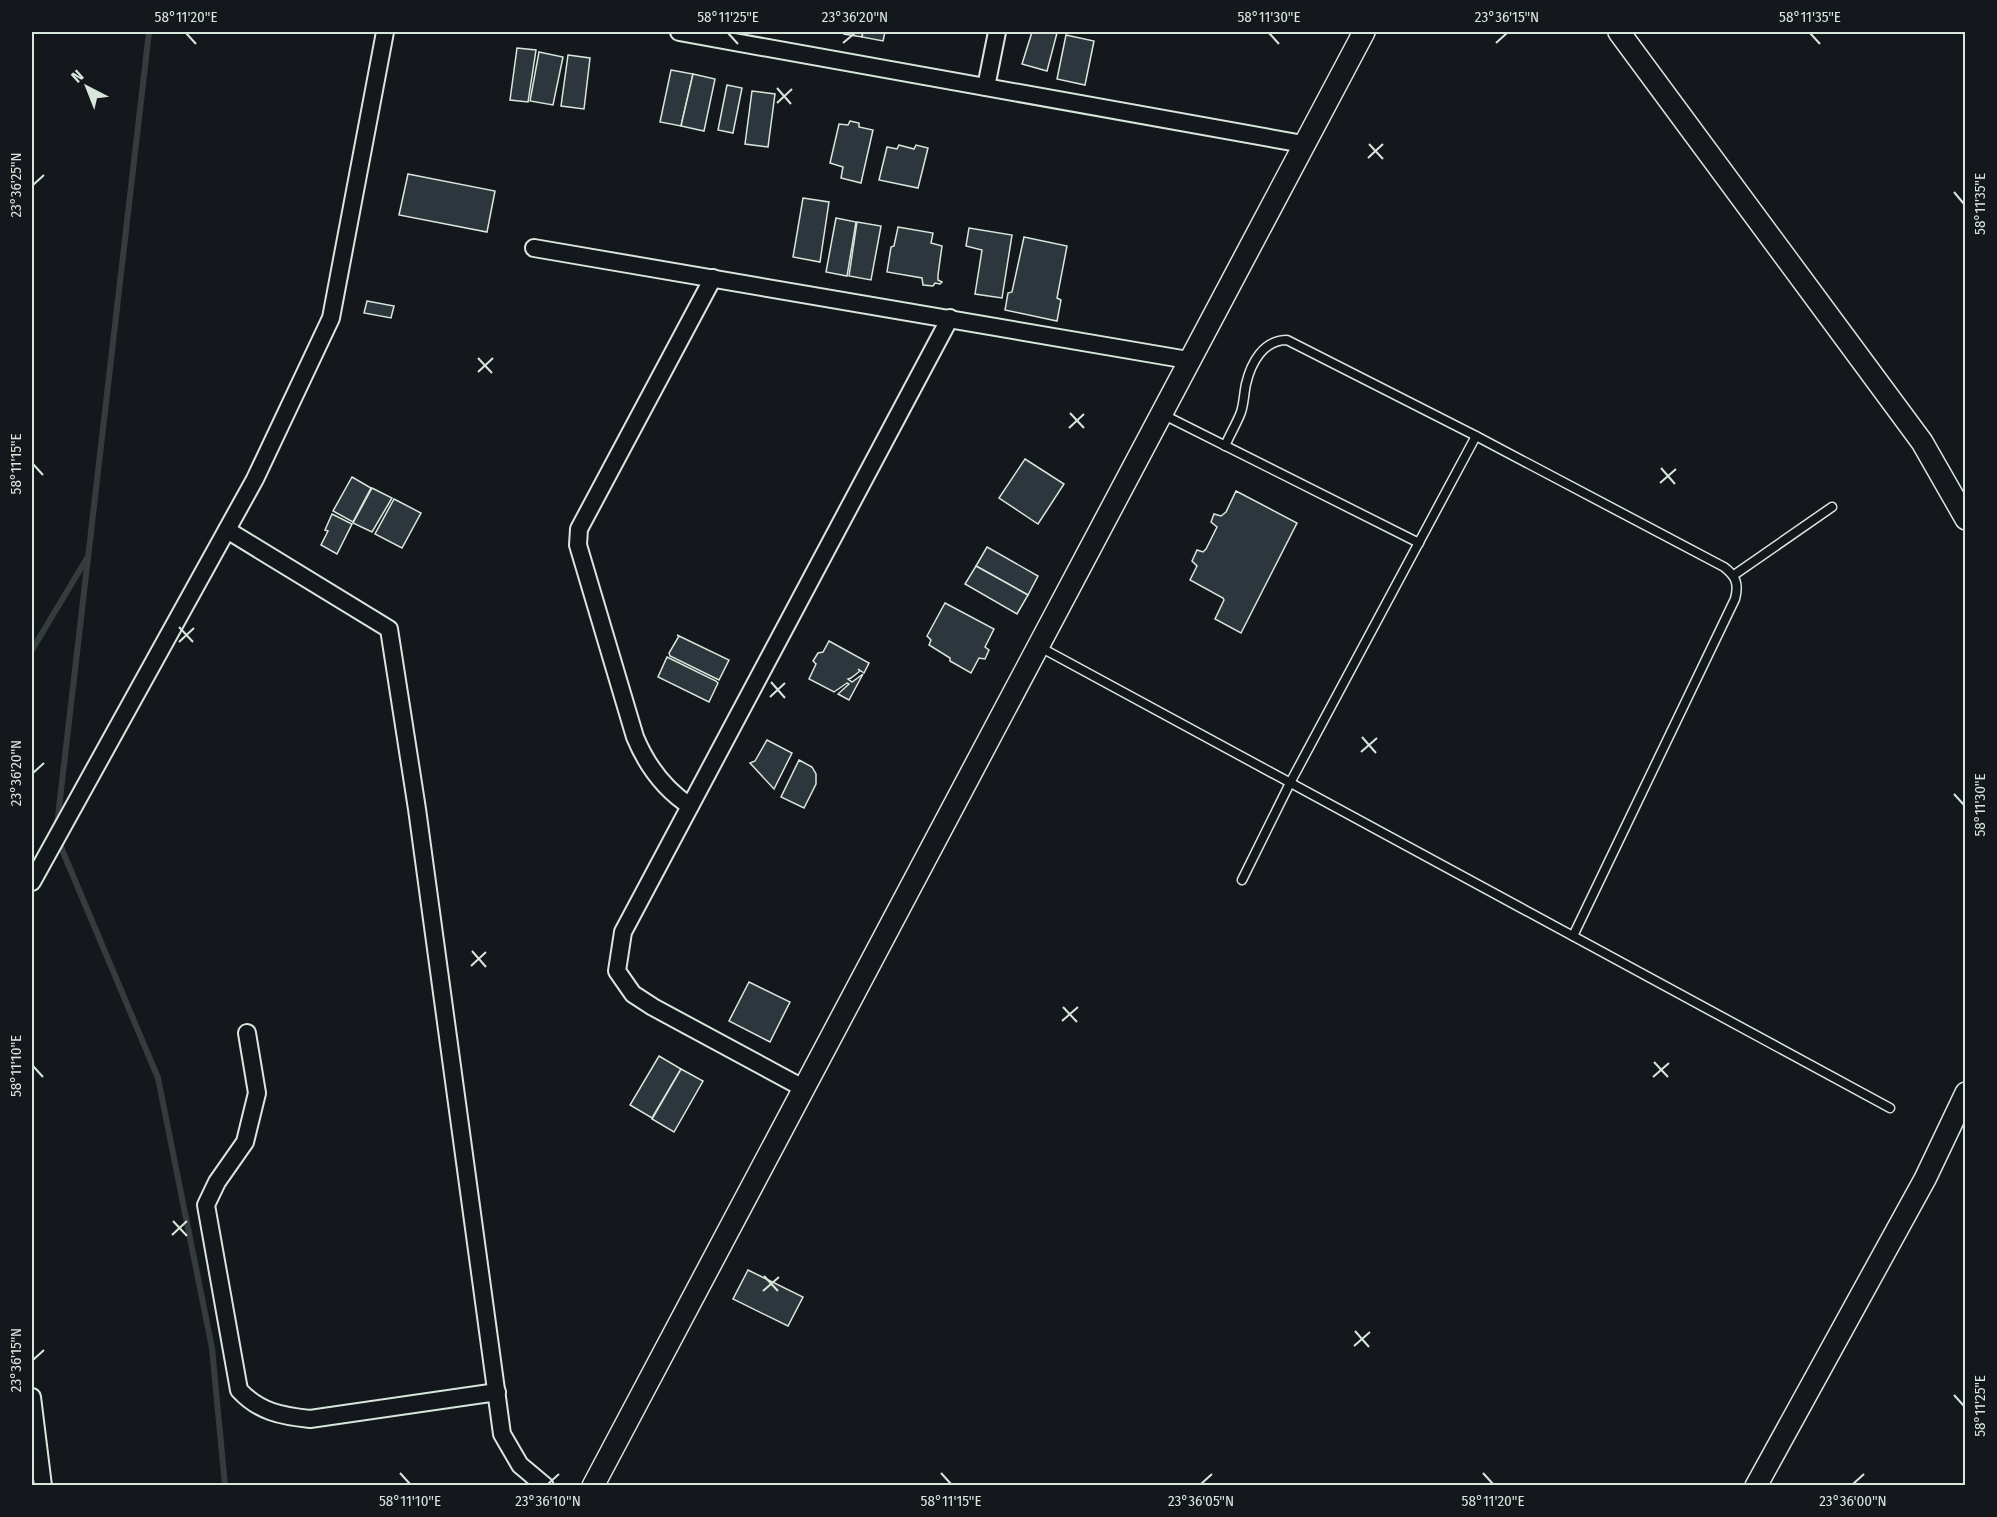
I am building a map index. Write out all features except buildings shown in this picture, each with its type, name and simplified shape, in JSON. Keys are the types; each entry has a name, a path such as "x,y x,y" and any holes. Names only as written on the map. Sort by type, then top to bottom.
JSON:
{"street":[{"path":"32,882 255,479 331,318 385,32"},
{"path":"679,32 1303,144"},
{"path":"986,87 997,32"},
{"path":"592,1485 1364,32"},
{"path":"1619,32 1922,442 1965,519"},
{"path":"534,248 1188,360"},
{"path":"690,806 672,794 643,756 635,737 578,545 579,529 713,278"},
{"path":"803,1088 633,994 617,971 623,932 950,318"},
{"path":"227,530 389,629 417,809 502,1434 520,1465 545,1485"},
{"path":"247,1033 257,1093 245,1142 217,1182 206,1205 239,1390 250,1402 280,1416 310,1419 496,1392"},
{"path":"1756,1485 1925,1179 1965,1093"},
{"path":"32,1397 43,1485"}],"lane":[{"path":"1225,446 1241,411 1246,381 1258,357 1269,344 1277,340 1287,340 1476,436 1724,567 1734,575 1738,587 1735,599 1573,936"},
{"path":"1160,414 1419,543"},
{"path":"1242,880 1290,783 1476,436"},
{"path":"1734,575 1832,507"},
{"path":"1037,646 1890,1108"}],"waterway":[{"path":"57,825 149,32"},
{"path":"32,650 87,558"},
{"path":"58,840 158,1078 212,1348 225,1486"}]}
